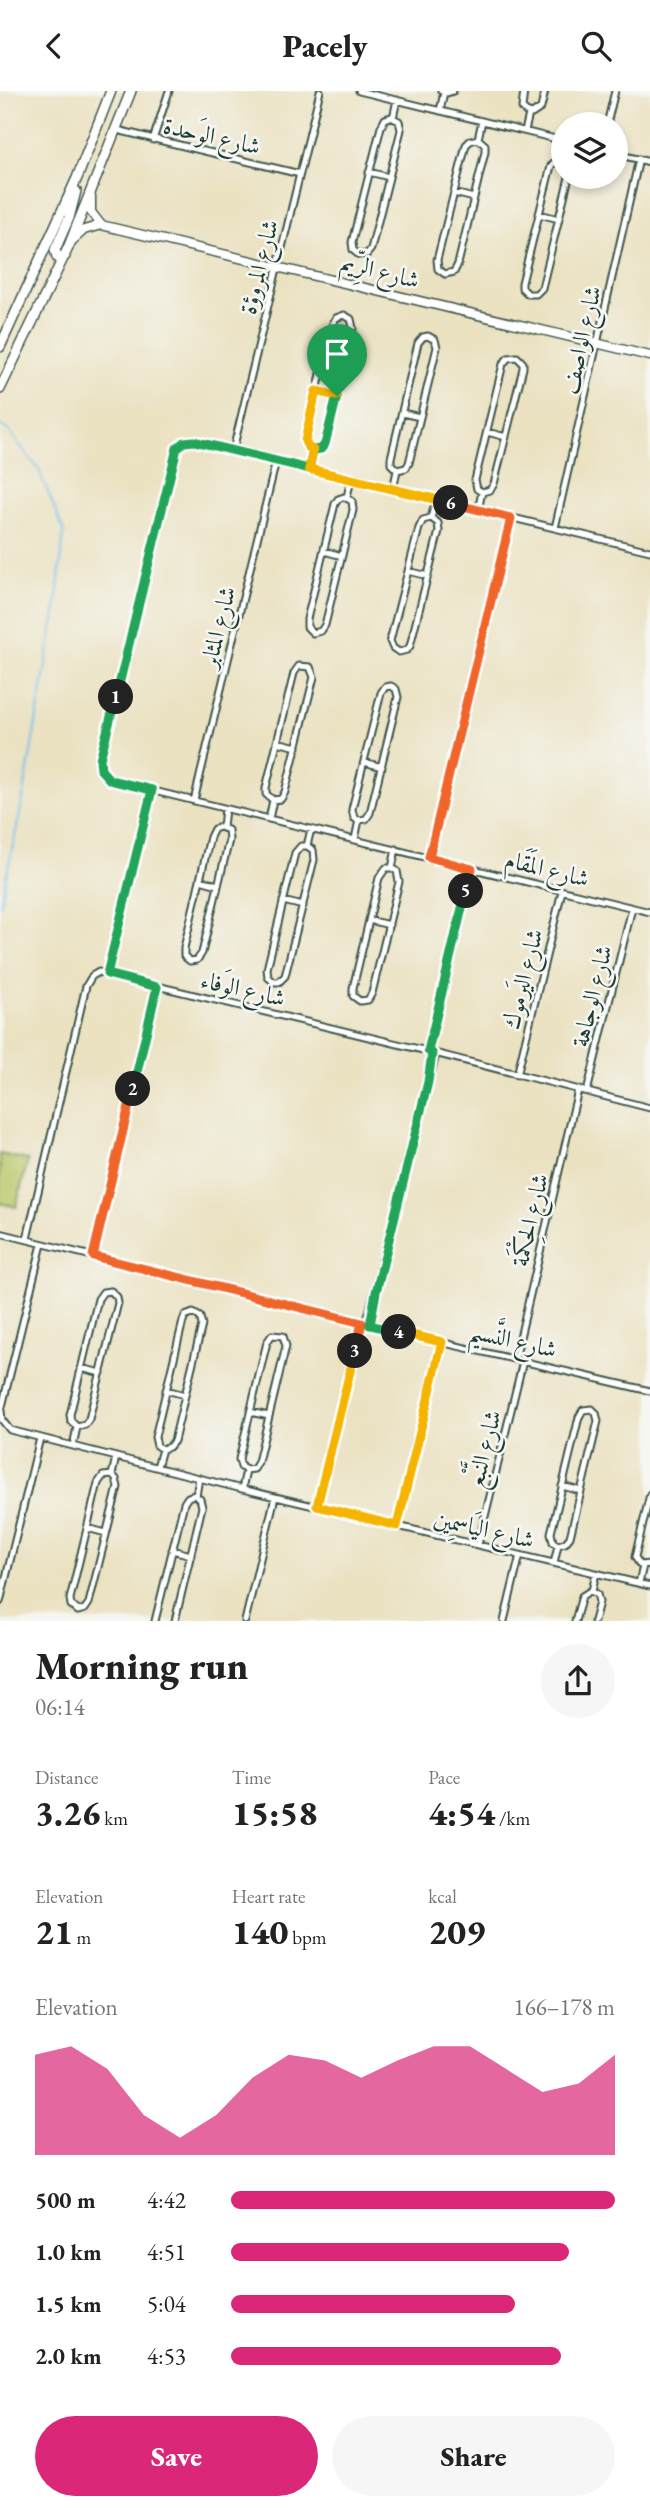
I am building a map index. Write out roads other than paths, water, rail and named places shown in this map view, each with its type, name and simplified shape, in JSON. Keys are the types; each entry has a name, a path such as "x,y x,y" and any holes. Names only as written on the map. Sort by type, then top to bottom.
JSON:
{"main road":[{"path":"0,347 77,178 111,91"},
{"path":"0,389 92,194 131,91"},
{"path":"66,252 57,257 55,252 72,208 77,178"}],"street":[{"path":"153,140 169,91"},
{"name":"شارع المروؤة","path":"233,450 320,91"},
{"path":"363,91 551,138"},
{"path":"440,111 442,92 453,91"},
{"path":"524,91 522,108 529,114"},
{"path":"529,114 539,110 545,91"},
{"path":"610,112 615,91"},
{"path":"394,118 397,100"},
{"path":"525,131 529,114"},
{"path":"388,118 394,118 399,121 401,127 371,249 368,254 359,255 354,252 351,244 369,172 382,124 388,118"},
{"path":"478,139 482,121"},
{"name":"شارع الوَحدة","path":"117,129 300,174"},
{"path":"478,139 486,148 458,267 445,274 440,271 437,263 454,193 466,145 478,139"},
{"path":"628,157 650,162"},
{"name":"شارع الواصف","path":"555,528 639,159"},
{"path":"551,167 522,282 524,290 531,295 539,293 542,288 566,189"},
{"path":"369,172 389,177"},
{"path":"454,193 474,198"},
{"path":"66,252 75,237 84,230 101,225 91,212 89,202 92,194"},
{"path":"539,214 559,219"},
{"name":"شارع الرِّيم","path":"101,225 278,265 650,356"},
{"path":"344,315 352,319 353,328 337,396 325,444 321,449 313,450 305,441 316,391 334,320 344,315"},
{"path":"393,490 397,471 390,461 419,341 428,336 435,339 437,345 408,466 397,471"},
{"path":"517,357 523,363 523,368 506,437 493,486 482,492 477,489 475,480 504,362 508,358 517,357"},
{"path":"316,391 337,396"},
{"path":"402,412 420,417"},
{"path":"487,432 506,437"},
{"name":"شارع المَقَام","path":"650,551 191,440 181,443 175,451 100,767 105,776 113,781 650,912"},
{"path":"309,469 313,450"},
{"name":"شارع المثابر","path":"194,801 276,461"},
{"path":"347,497 351,479"},
{"path":"478,510 482,492"},
{"path":"347,497 352,501 353,510 324,627 313,633 306,622 335,503 338,499 347,497"},
{"path":"432,518 436,500"},
{"path":"432,518 439,528 428,576 410,646 399,652 393,648 390,641 420,525 423,520 432,518"},
{"path":"429,857 511,518"},
{"path":"324,551 342,555"},
{"path":"408,571 428,576"},
{"path":"299,666 308,666 314,677 297,747 284,795 279,800 273,800 266,792 295,670 299,666"},
{"path":"391,686 397,691 398,697 382,767 370,813 366,819 354,818 352,812 382,691 391,686"},
{"path":"277,742 297,747"},
{"path":"364,762 382,767"},
{"path":"27,1239 86,986 95,974 107,974 152,790"},
{"path":"269,819 273,800"},
{"path":"223,827 225,809"},
{"path":"355,839 359,820"},
{"path":"217,827 223,827 229,833 229,840 202,953 197,960 190,961 185,958 183,951 200,880 211,834 217,827"},
{"path":"307,846 311,829"},
{"path":"301,846 307,846 313,850 314,860 303,906 285,976 279,982 274,982 266,972 283,901 295,853 301,846"},
{"path":"392,868 396,849"},
{"path":"392,868 397,871 399,881 373,993 368,1000 360,1001 353,991 369,920 380,874 383,869 392,868"},
{"path":"317,1506 376,1292 428,1082 472,869"},
{"path":"200,880 218,885"},
{"name":"شارع اليَرموك","path":"517,1075 562,891"},
{"path":"283,901 303,906"},
{"name":"شارع الوجاهة","path":"587,1092 632,908"},
{"path":"369,920 388,925"},
{"name":"شارع الوَفاء","path":"107,974 650,1108"},
{"path":"93,1256 157,987"},
{"name":"شارع الحِكْمَة","path":"515,1359 578,1090"},
{"name":"شارع النَّسيم","path":"0,1233 650,1391"},
{"name":"شارع اليَاسمِين","path":"42,1244 1,1416 4,1425 10,1430 242,1489 650,1586"},
{"path":"111,1291 117,1297 118,1303 101,1373 88,1421 83,1427 78,1427 72,1424 70,1418 81,1368 99,1296 103,1292 111,1291"},
{"path":"196,1313 202,1319 202,1325 185,1395 174,1441 169,1447 162,1449 157,1446 155,1440 183,1321 188,1314 196,1313"},
{"path":"274,1334 280,1335 285,1338 286,1346 258,1462 254,1469 246,1470 239,1462 268,1339 274,1334"},
{"path":"397,1526 442,1342"},
{"name":"شارع النَّبْع","path":"478,1545 523,1361"},
{"path":"81,1368 101,1373"},
{"path":"166,1390 185,1395"},
{"name":"شارع اليَاسمِين","path":"586,1409 592,1409 598,1421 581,1491 570,1537 565,1543 558,1545 553,1542 551,1533 579,1414 586,1409"},
{"path":"250,1412 269,1416"},
{"path":"73,1446 78,1427"},
{"path":"0,1602 40,1438"},
{"path":"158,1467 162,1449"},
{"path":"111,1475 116,1457"},
{"path":"242,1489 246,1470"},
{"path":"111,1475 117,1481 118,1487 107,1533 89,1603 85,1609 78,1611 72,1608 71,1599 87,1528 99,1480 111,1475"},
{"path":"195,1496 199,1478"},
{"path":"562,1486 581,1491"},
{"path":"639,1583 646,1565 638,1563 636,1554 650,1494"},
{"path":"155,1621 185,1500 195,1496 200,1499 202,1507 175,1621"},
{"path":"245,1621 275,1497"},
{"path":"87,1528 107,1533"},
{"name":"شارع اليَاسمِين","path":"554,1563 558,1545"},
{"path":"172,1550 191,1555"},
{"path":"504,1621 520,1555"},
{"path":"592,1591 596,1573"},
{"path":"575,1621 582,1596 588,1591 597,1594 599,1599 594,1621"}],"waterway":[{"path":"0,425 9,431 39,470 64,532 56,607 22,804 0,905"}]}
